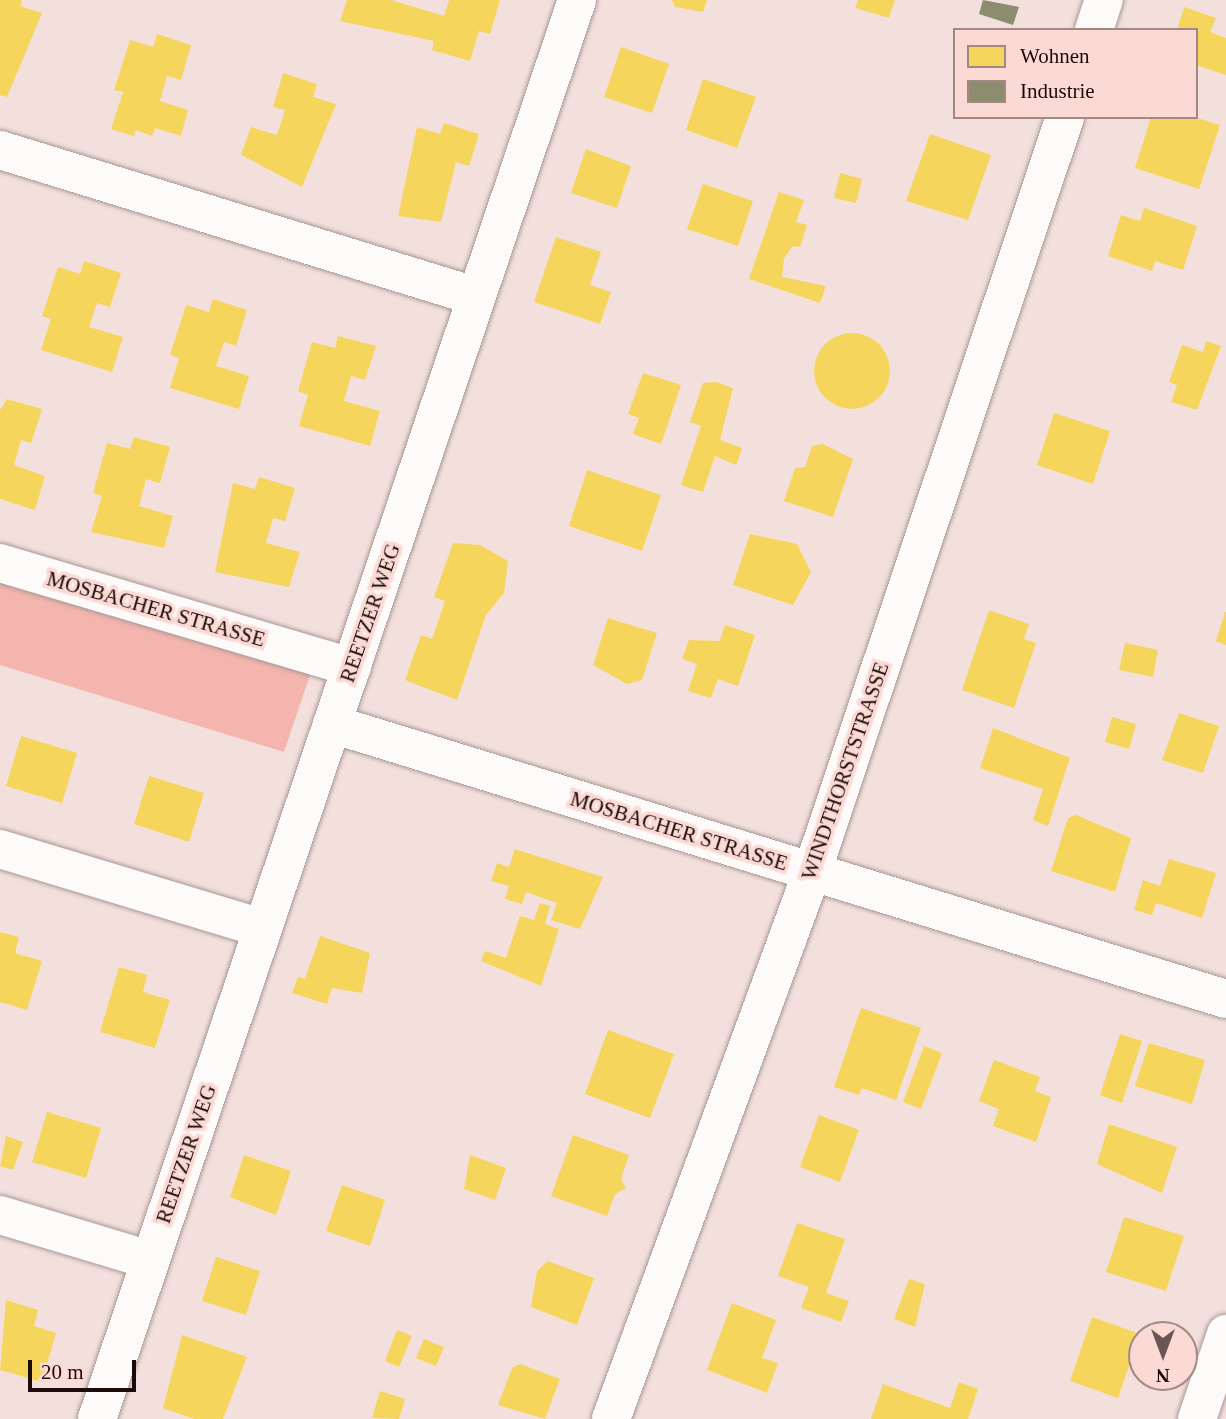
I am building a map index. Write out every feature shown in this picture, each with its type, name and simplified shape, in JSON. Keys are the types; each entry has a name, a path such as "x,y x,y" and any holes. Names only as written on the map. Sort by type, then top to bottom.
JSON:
{"street":[{"name":"REETZER WEG","path":"97,1419 577,0"},
{"path":"1095,28 1104,0"},
{"name":"WINDTHORSTSTRASSE","path":"611,1419 812,872 1064,119"},
{"path":"0,150 476,296"},
{"name":"MOSBACHER STRASSE","path":"0,563 352,667"},
{"name":"MOSBACHER STRASSE","path":"332,724 1226,999"},
{"path":"0,849 262,928"},
{"path":"0,1215 150,1260"},
{"path":"1197,1419 1226,1334"}],"shaded area":[{"path":"0,575 312,669 284,752 0,665"}],"building: Wohnen":[{"path":"0,0 22,0 20,6 42,13 7,97 0,95"},
{"path":"347,0 391,0 444,16 449,0 500,0 490,34 479,31 470,61 432,50 434,41 340,21"},
{"path":"672,0 707,0 703,12 675,7"},
{"path":"858,0 895,0 889,18 855,8"},
{"path":"1184,7 1216,18 1210,32 1226,38 1226,75 1198,66 1198,28 1178,28"},
{"path":"157,34 191,45 181,80 167,76 160,101 188,110 181,136 155,128 152,136 136,130 134,136 111,129 123,92 114,90 130,40 153,47"},
{"path":"621,47 669,64 652,113 604,97"},
{"path":"283,73 317,84 313,97 336,104 302,187 241,155 251,127 277,135 285,110 273,107"},
{"path":"703,79 756,97 737,148 686,130"},
{"path":"1198,118 1220,125 1199,189 1135,168 1150,119"},
{"path":"444,123 479,134 469,166 456,162 441,222 398,216 417,127 440,134"},
{"path":"930,134 991,155 968,220 906,201"},
{"path":"586,149 631,166 617,208 571,193"},
{"path":"840,173 862,179 856,203 834,198"},
{"path":"703,184 753,201 738,246 687,229"},
{"path":"779,192 804,200 796,222 807,225 800,247 793,246 784,258 782,277 826,286 820,303 749,279"},
{"path":"1144,208 1197,226 1183,270 1155,261 1152,271 1108,256 1121,215 1140,221"},
{"path":"556,237 601,252 590,285 611,292 600,324 534,302"},
{"path":"84,261 121,273 110,307 97,303 89,327 123,337 112,372 41,350 51,319 42,316 58,267 80,274"},
{"path":"213,299 247,310 236,346 224,342 216,366 249,376 239,409 170,388 179,358 170,355 186,305 209,312"},
{"path":"852,333 866,336 879,344 887,357 890,371 887,385 879,398 866,406 852,409 838,406 825,398 817,385 814,371 817,357 825,344 838,336"},
{"path":"338,336 376,346 365,380 351,376 344,401 380,411 370,446 299,426 308,395 298,391 312,342 335,348"},
{"path":"1206,341 1221,346 1197,410 1171,402 1177,385 1169,382 1182,345 1203,352"},
{"path":"643,373 681,385 661,444 633,434 639,418 628,414"},
{"path":"716,382 733,388 720,440 742,448 736,465 715,456 703,492 681,485 701,426 690,422 703,383"},
{"path":"7,399 42,409 31,443 21,440 14,465 45,476 35,510 0,499 0,410"},
{"path":"1054,413 1110,431 1093,484 1037,465"},
{"path":"134,437 170,447 160,483 146,479 139,506 173,516 164,548 91,532 102,496 93,493 107,443 130,449"},
{"path":"823,444 853,459 833,517 784,501 795,468 805,467 812,446"},
{"path":"587,470 661,495 642,551 569,526"},
{"path":"259,477 295,488 285,521 273,518 266,543 300,552 289,587 215,572 233,483 255,489"},
{"path":"750,534 797,544 811,572 793,605 733,585"},
{"path":"453,543 480,545 508,561 504,593 486,615 457,700 405,680 421,635 432,639 445,601 434,597"},
{"path":"989,610 1029,624 1024,639 1036,643 1014,708 962,690"},
{"path":"1226,612 1226,645 1216,641"},
{"path":"608,618 657,633 642,680 627,684 593,665"},
{"path":"725,625 755,635 738,686 718,679 711,698 688,691 697,664 682,659 689,640 720,641"},
{"path":"1125,643 1158,650 1153,677 1119,670"},
{"path":"1179,713 1219,726 1203,773 1162,760"},
{"path":"1112,717 1136,724 1129,749 1105,742"},
{"path":"993,728 1070,758 1048,826 1033,820 1043,789 980,768"},
{"path":"21,736 77,753 62,803 6,786"},
{"path":"149,776 204,793 189,842 134,824"},
{"path":"1076,815 1131,838 1115,892 1051,871 1068,818"},
{"path":"515,849 603,877 580,929 551,920 557,903 526,892 522,904 505,899 509,886 491,881 497,863 509,867"},
{"path":"1169,859 1216,873 1202,918 1156,903 1152,915 1134,910 1143,880 1160,886"},
{"path":"540,903 550,906 545,924 559,929 541,986 481,961 485,951 506,958 520,916 534,920"},
{"path":"0,932 19,937 15,953 42,961 27,1010 0,1002"},
{"path":"320,936 370,953 362,993 332,988 327,1004 292,993 298,977 305,979"},
{"path":"119,967 147,975 143,992 170,1000 155,1048 100,1032"},
{"path":"861,1008 921,1028 896,1100 862,1088 859,1095 834,1087"},
{"path":"608,1030 674,1054 650,1118 585,1094"},
{"path":"1120,1034 1142,1041 1122,1103 1100,1095"},
{"path":"1149,1043 1205,1060 1192,1104 1135,1086"},
{"path":"924,1046 942,1053 921,1109 903,1102"},
{"path":"994,1060 1040,1077 1035,1091 1051,1097 1036,1142 993,1126 999,1109 979,1101"},
{"path":"47,1112 101,1128 86,1178 32,1162"},
{"path":"819,1115 859,1130 840,1182 800,1167"},
{"path":"1109,1124 1177,1147 1162,1193 1097,1164"},
{"path":"573,1135 629,1155 621,1179 626,1188 615,1194 607,1216 551,1196"},
{"path":"6,1136 23,1142 13,1170 0,1166"},
{"path":"244,1155 291,1171 276,1215 230,1197"},
{"path":"470,1155 506,1168 495,1200 464,1189"},
{"path":"342,1185 385,1200 370,1246 326,1231"},
{"path":"1124,1217 1184,1236 1166,1291 1106,1272"},
{"path":"797,1223 845,1239 826,1293 849,1301 841,1322 801,1308 809,1287 778,1276"},
{"path":"216,1257 260,1271 246,1315 202,1301"},
{"path":"548,1261 594,1278 577,1325 531,1307 537,1271"},
{"path":"909,1279 925,1284 915,1327 894,1319"},
{"path":"6,1300 38,1310 34,1326 56,1333 42,1382 0,1370"},
{"path":"732,1303 776,1320 762,1358 778,1363 767,1393 707,1370"},
{"path":"1092,1317 1128,1330 1128,1369 1118,1398 1070,1381"},
{"path":"397,1330 412,1336 399,1367 385,1361"},
{"path":"182,1335 247,1357 223,1419 194,1419 163,1408"},
{"path":"424,1339 444,1347 436,1366 416,1358"},
{"path":"520,1364 560,1379 545,1419 498,1405 512,1368"},
{"path":"959,1382 978,1389 968,1419 871,1419 883,1384 950,1408"},
{"path":"380,1391 405,1399 399,1419 372,1418"}],"building: Industrie":[{"path":"983,0 1019,7 1013,25 979,14"}]}
